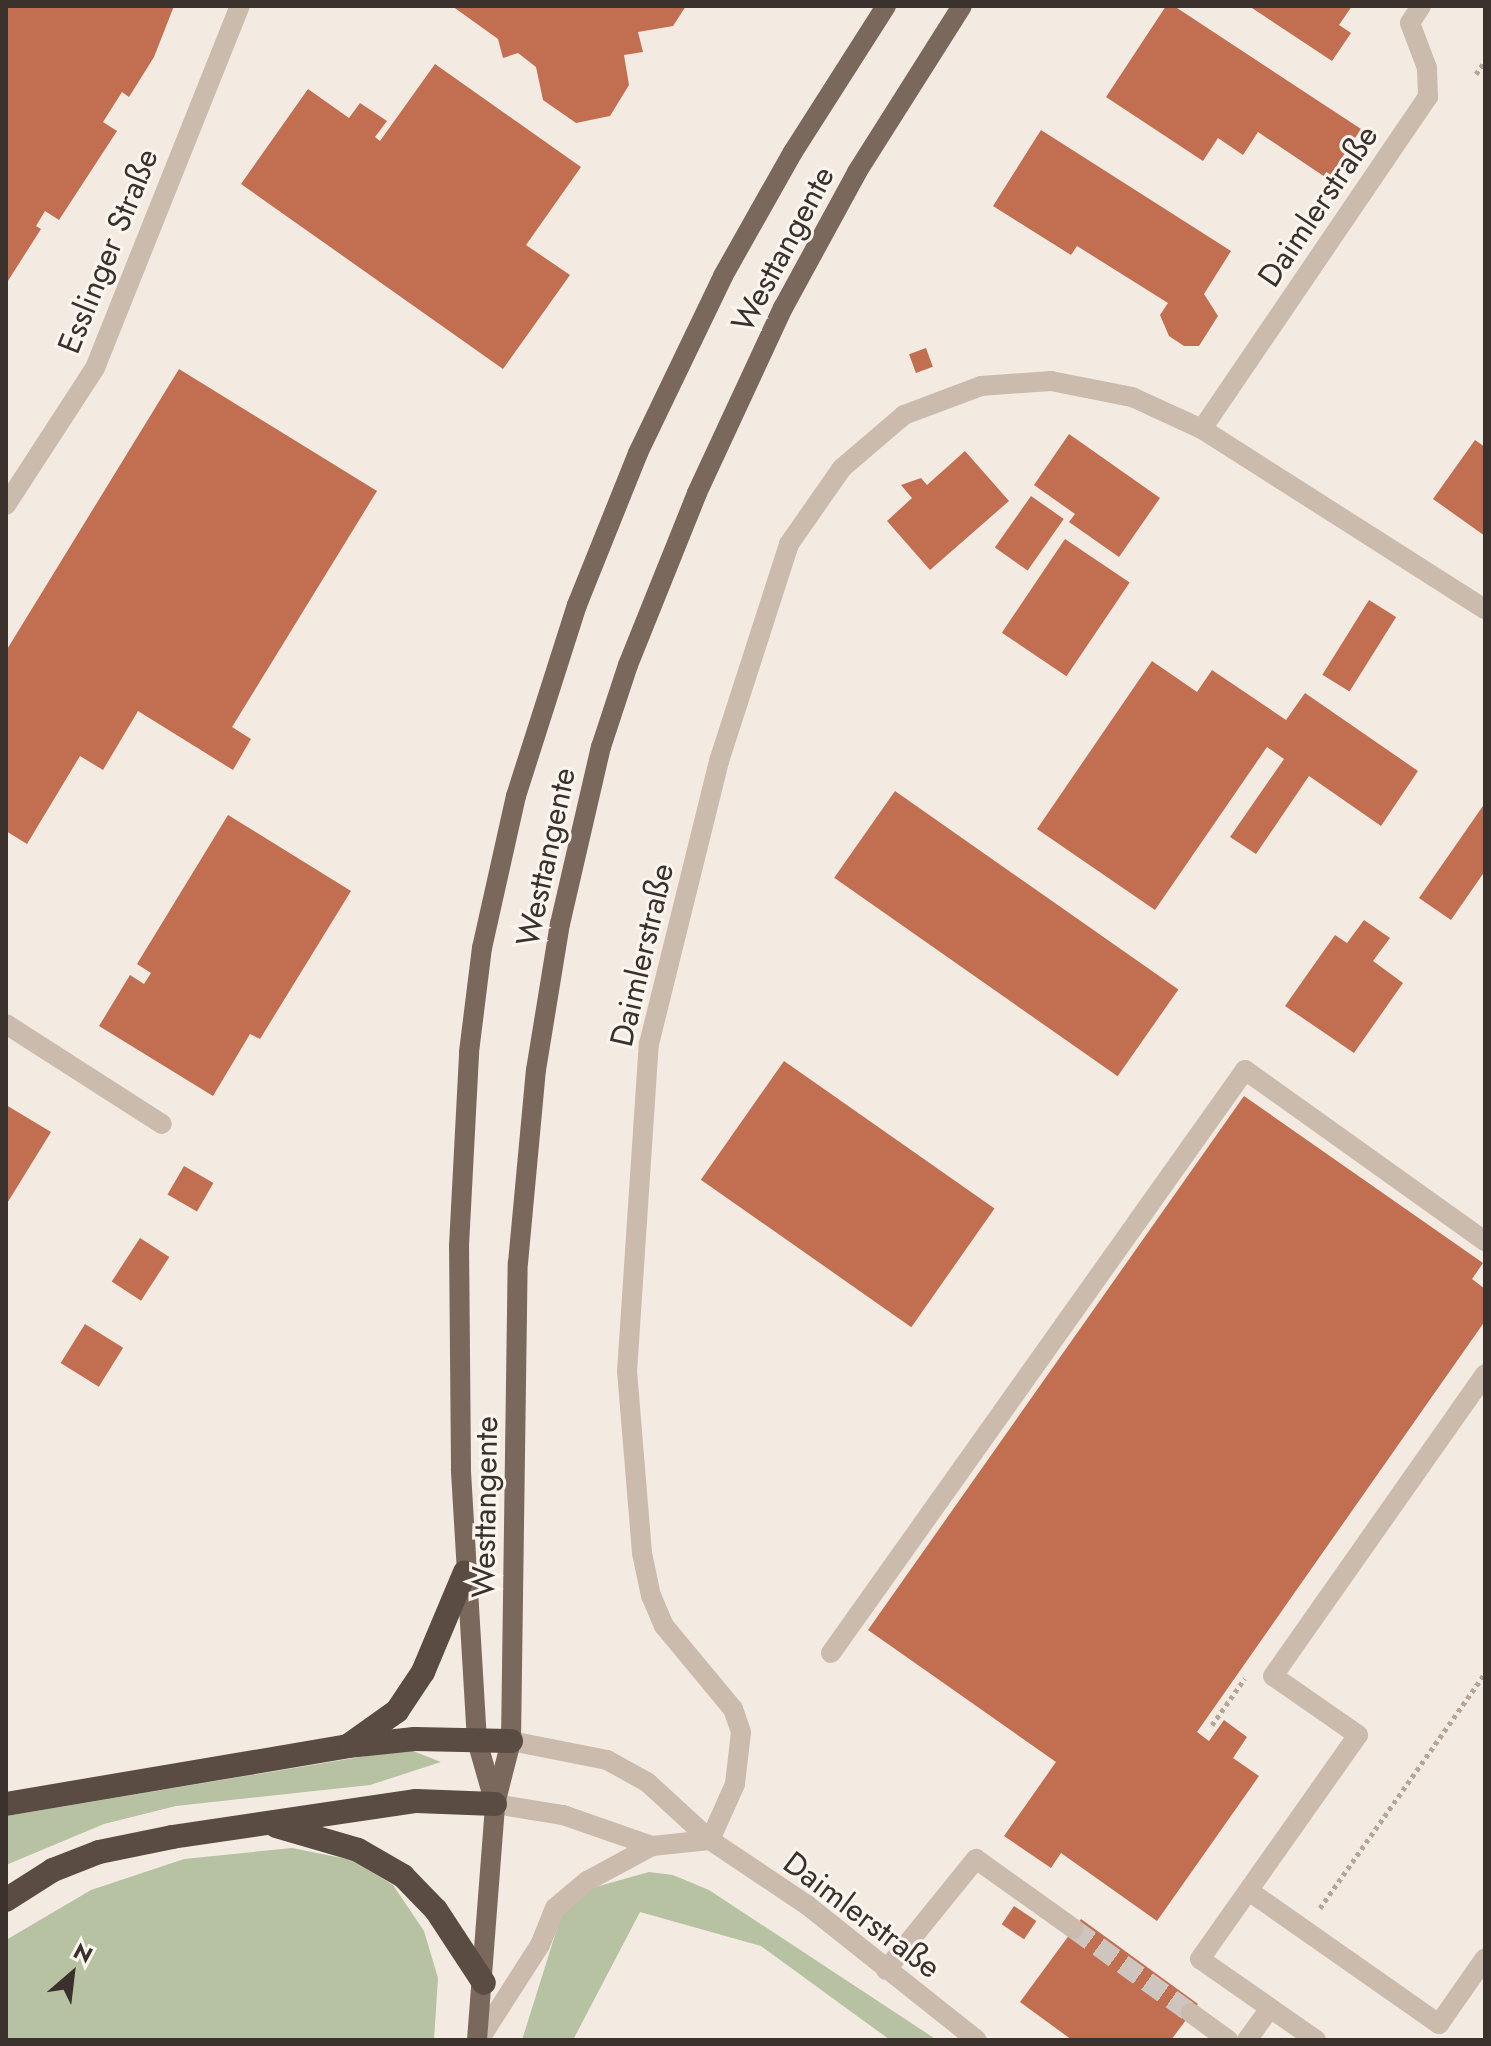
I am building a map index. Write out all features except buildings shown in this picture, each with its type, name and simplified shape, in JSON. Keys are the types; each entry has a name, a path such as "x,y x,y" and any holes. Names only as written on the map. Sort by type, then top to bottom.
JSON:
{"highway":[{"path":"348,1746 397,1711 423,1672 465,1572"},
{"path":"6,1804 348,1746 415,1739 511,1741"},
{"path":"6,1900 53,1870 99,1852 262,1822 416,1801 495,1804"},
{"path":"262,1822 358,1850 403,1876 436,1910 484,1983"}],"main road":[{"name":"Westtangente","path":"495,1804 477,1741 465,1572 459,1246 469,1052 482,948 516,796 577,605 651,425 723,276 793,152 886,6"},
{"name":"Westtangente","path":"478,2040 495,1804 511,1741 518,1263 534,1085 560,924 601,747 697,493 783,308 857,172 962,6"}],"street":[{"name":"Esslinger Straße","path":"6,505 95,368 240,6"},
{"name":"Daimlerstraße","path":"1202,429 1428,97 1427,68 1410,23 1421,6"},
{"name":"Daimlerstraße","path":"710,1840 741,1762 741,1732 733,1709 664,1626 651,1596 642,1553 627,1372 649,1044 719,761 789,544 842,468 904,415 981,386 1051,381 1132,397 1202,429 1485,609"},
{"path":"6,1024 162,1124"},
{"path":"831,1653 1245,1070 1485,1241"},
{"path":"1316,2040 1200,1959 1358,1735 1273,1676 1485,1374"},
{"name":"Daimlerstraße","path":"511,1741 607,1760 647,1782 710,1840 807,1905 977,2040"},
{"path":"495,1804 563,1815 652,1846"},
{"path":"478,2040 540,1945 555,1908 587,1881 652,1846 710,1840"},
{"path":"886,1970 976,1859 1074,1929"},
{"path":"1249,1891 1304,1930 1433,2032 1485,1958"},
{"path":"1247,2040 1270,2008"},
{"path":"1191,2013 1228,2040"}],"path":[{"path":"1476,74 1485,61"},
{"path":"1304,1930 1485,1673"}],"green space":[{"path":"408,1749 441,1762 370,1785 176,1806 104,1824 6,1865 6,1816"},
{"path":"292,1848 352,1860 393,1885 424,1931 438,1978 434,2040 6,2040 6,1940 91,1890 184,1859"},
{"path":"649,1872 673,1875 709,1890 937,2040 890,2040 761,1946 640,1912 573,2040 522,2040 561,1916 592,1888"}],"tunnel":[{"path":"1074,1929 1191,2013"}]}
